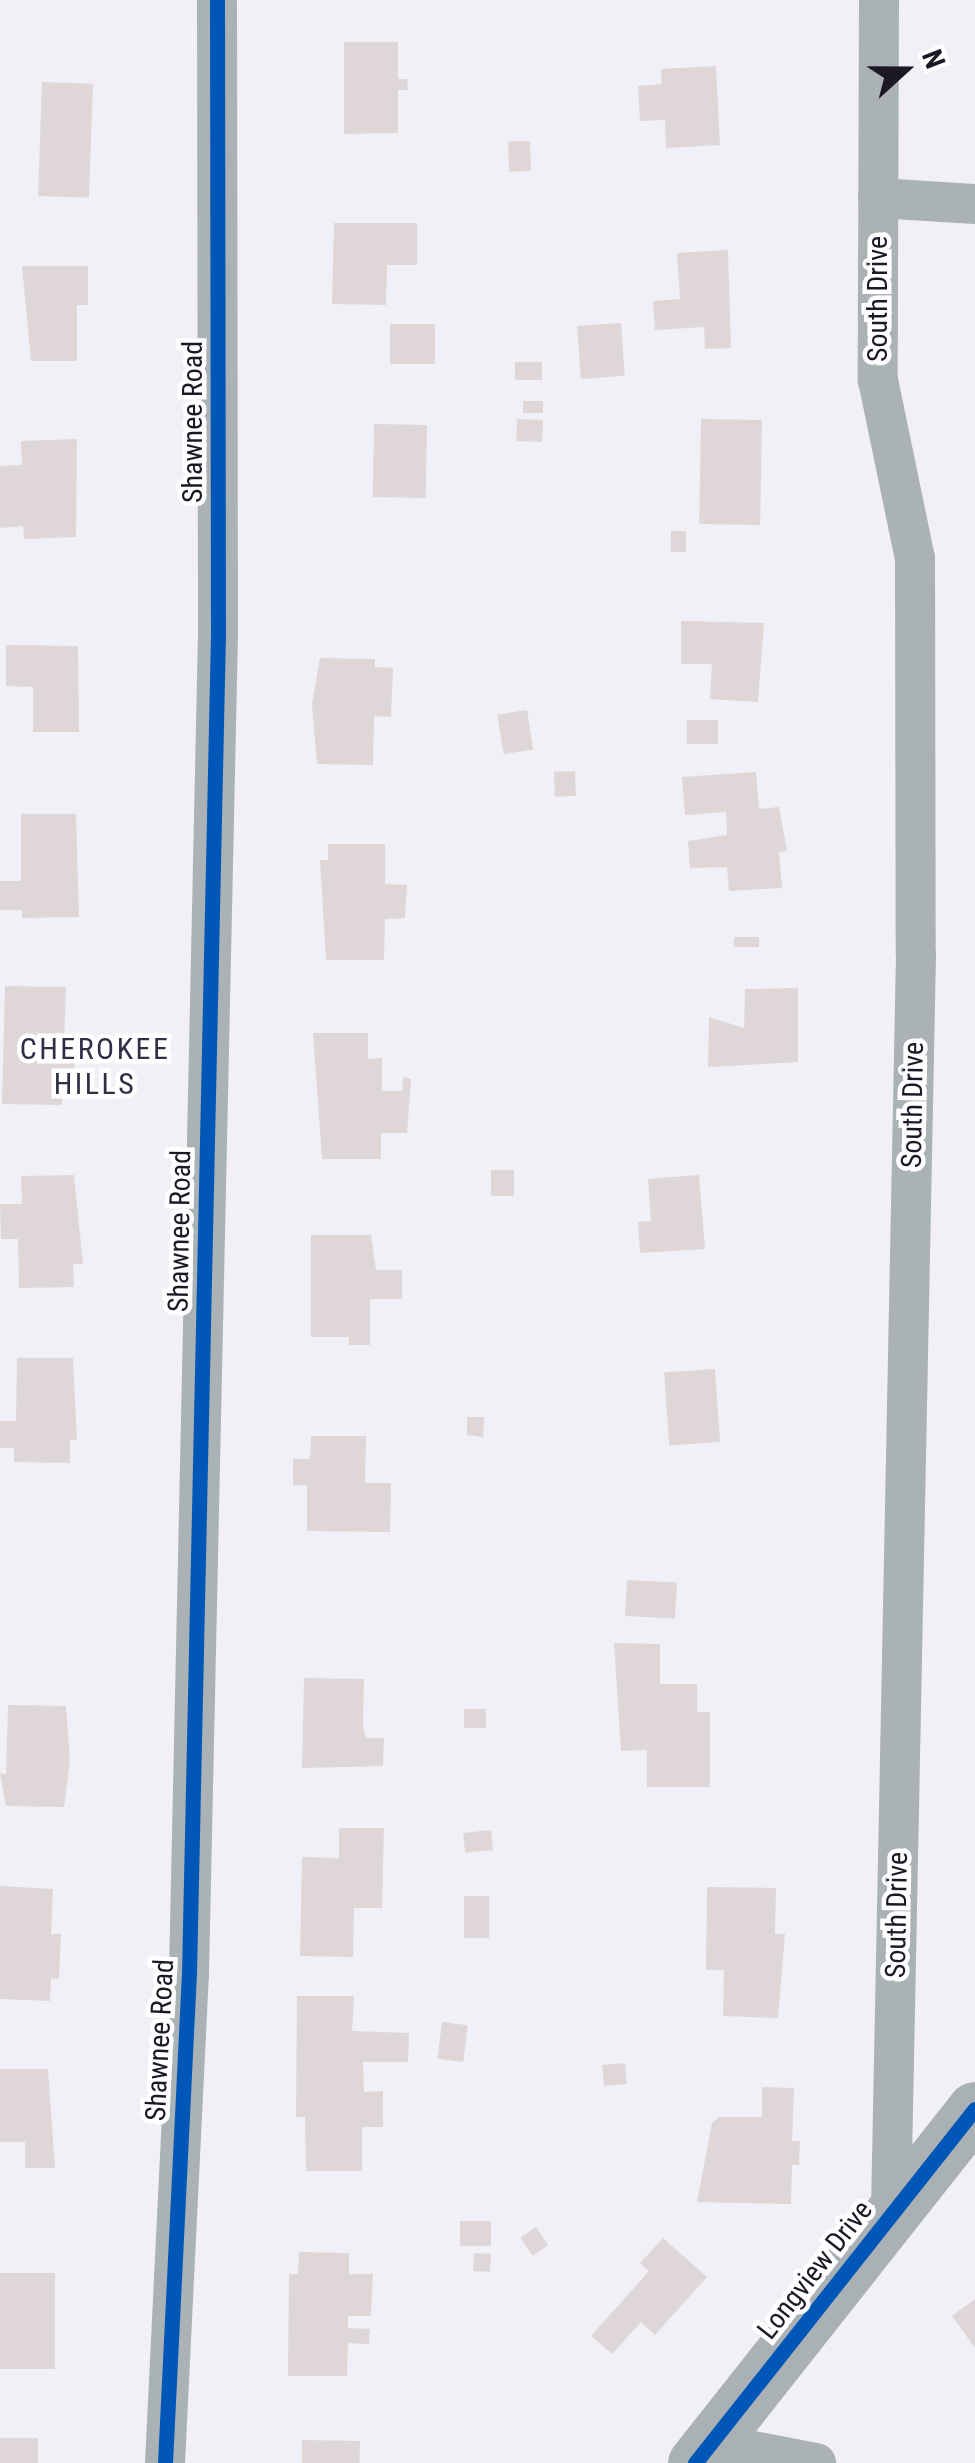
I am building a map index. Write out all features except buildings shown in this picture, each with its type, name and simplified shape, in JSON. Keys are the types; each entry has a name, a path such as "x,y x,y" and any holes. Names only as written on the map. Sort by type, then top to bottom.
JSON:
{"street":[{"name":"Shawnee Road","path":"165,2463 189,1973 216,758 217,0"},
{"name":"South Drive","path":"879,0 878,380 915,578 916,954 891,2214"},
{"path":"878,198 975,204"},
{"name":"Longview Drive","path":"703,2453 975,2109"},
{"path":"703,2453 816,2463"}],"cycle path":[{"path":"165,2463 189,1973 218,638 217,0"},
{"path":"695,2463 975,2109"}],"district":[{"name":"CHEROKEE HILLS","path":"95,1066"}]}
